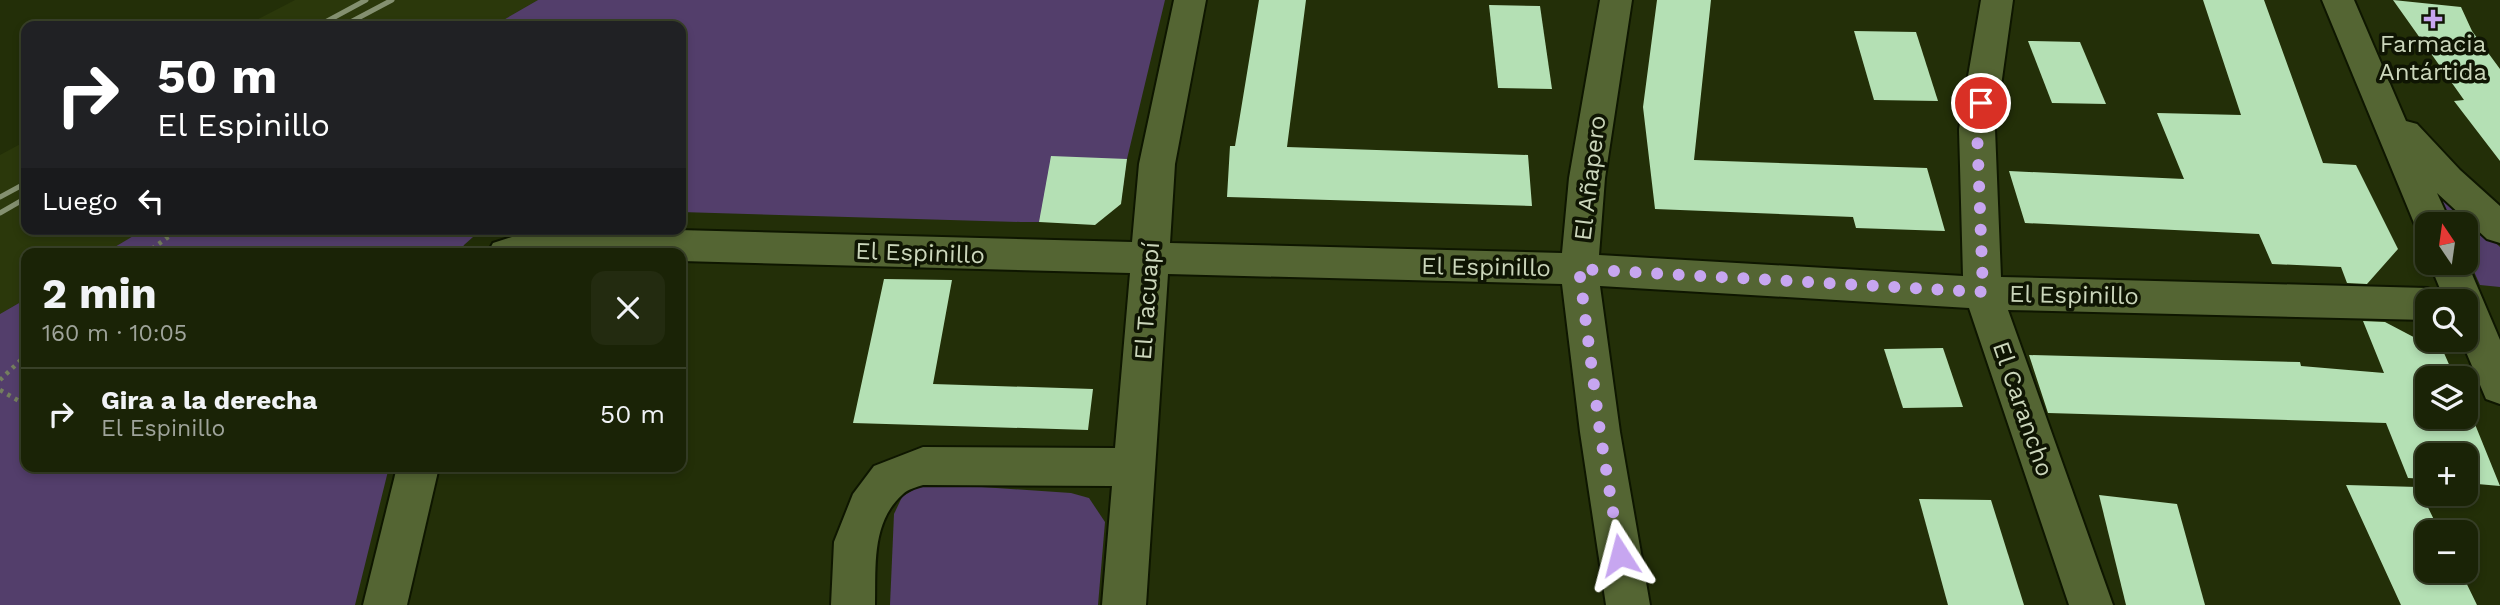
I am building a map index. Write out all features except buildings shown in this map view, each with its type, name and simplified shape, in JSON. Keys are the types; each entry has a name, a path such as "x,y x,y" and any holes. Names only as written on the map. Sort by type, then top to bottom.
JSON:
{"street":[{"name":"El Tacuapí","path":"1124,605 1157,164 1190,0"},
{"name":"El Añapero","path":"1616,0 1587,178 1579,269 1600,432 1628,605"},
{"name":"El Carancho","path":"1997,0 1977,129 1983,292 2091,605"},
{"path":"2337,0 2427,212"},
{"path":"2386,115 2447,180 2500,228"},
{"name":"El Espinillo","path":"526,248 545,242 1579,269 1983,292 2415,304"},
{"path":"2478,305 2500,307"},
{"path":"2478,335 2500,387"},
{"path":"853,605 855,542 868,508 889,479 923,466 1135,467"},
{"path":"385,605 417,472"}],"path":[{"path":"153,248 171,235"},
{"path":"0,380 21,360"},
{"path":"0,390 21,402"}],"shaded area":[{"path":"295,0 538,0 502,21 255,21"},
{"path":"538,0 1165,0 1127,159 1039,222 686,212 686,21 502,21"},
{"path":"21,144 21,235 135,235 113,248 21,248 21,302 0,314 0,155"},
{"path":"2436,187 2463,212 2447,212"},
{"path":"2478,226 2500,247 2500,287 2480,285 2475,275 2478,275"},
{"path":"135,235 475,235 462,248 113,248"},
{"path":"21,302 21,472 388,472 355,605 0,605 0,314"},
{"path":"924,483 1071,493 1089,498 1105,522 1098,605 890,605 894,514 902,497"}],"railway":[{"path":"327,21 366,0"},
{"path":"352,21 392,0"},
{"path":"0,197 21,186"},
{"path":"0,213 21,201"}],"place":[{"name":"Farmacia Antártida","path":"2433,19"}],"route":[{"path":"1620,555 1600,432 1579,269 1983,292 1977,129 1981,103"}]}
